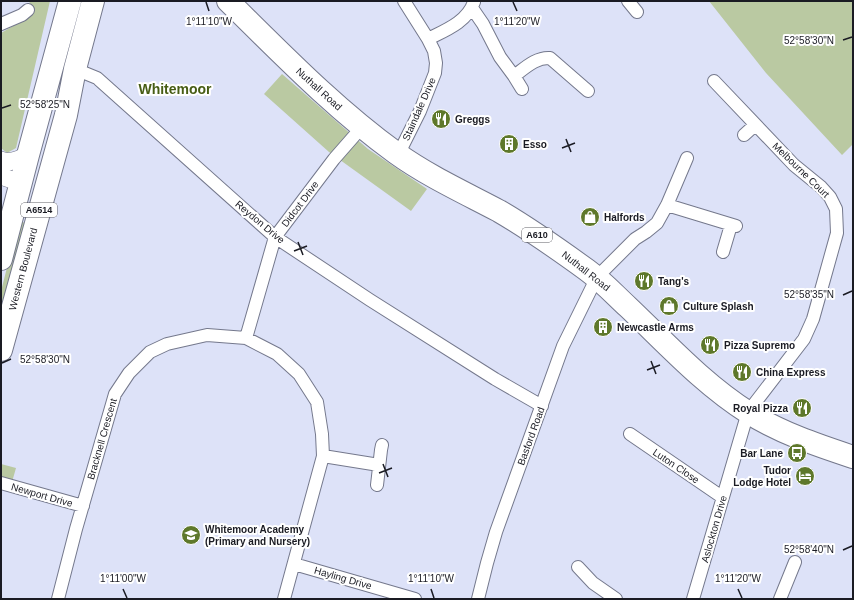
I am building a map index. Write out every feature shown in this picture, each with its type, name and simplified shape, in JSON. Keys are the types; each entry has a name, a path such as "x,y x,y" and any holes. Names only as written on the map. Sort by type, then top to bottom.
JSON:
{"highway":[{"name":"A6514","path":"1,259 11,180 28,155 70,1"},
{"name":"Western Boulevard","path":"1,350 66,115 75,69 93,1"},
{"name":"Nuthall Road","path":"228,1 290,63 362,126 398,154 550,243 597,277 699,375 726,397 774,427 813,444 853,457"},
{"path":"11,180 31,176 38,162 54,112 75,69"}],"street":[{"name":"Staindale Drive","path":"398,154 420,111 436,73 434,51 404,1"},
{"path":"628,1 637,12"},
{"path":"428,39 454,26 473,5 500,57 522,89"},
{"path":"1,24 22,15 28,10"},
{"path":"514,76 538,60 550,58 588,91"},
{"name":"Reydon Drive","path":"75,69 97,78 275,236 370,300 495,379 542,406"},
{"name":"Melbourne Court","path":"714,81 794,165 821,187 830,197 836,209 838,220 837,233 823,286 813,319 804,339 748,412"},
{"path":"744,135 755,124"},
{"name":"Didcot Drive","path":"246,338 275,236 334,159 362,126"},
{"path":"1,160 5,162 12,161 28,155"},
{"name":"Basford Road","path":"478,599 496,532 563,346 597,277 635,238 646,232 657,223 668,205 686,158"},
{"path":"668,205 733,226 723,252"},
{"name":"Bracknell Crescent","path":"58,599 115,394 129,374 150,352 167,344 207,335 246,338 277,354 299,374 317,402 322,434 323,456 284,599"},
{"name":"Aslockton Drive","path":"693,599 748,412"},
{"name":"Luton Close","path":"630,434 722,497"},
{"path":"377,486 382,445"},
{"path":"323,456 379,465"},
{"name":"Newport Drive","path":"1,483 83,506"},
{"path":"780,599 795,562"},
{"name":"Hayling Drive","path":"294,564 416,599"},
{"path":"578,567 593,583 616,599"}],"green space":[{"path":"28,1 50,1 16,148 7,153 1,148 1,33 20,22 30,3"},
{"path":"709,1 853,1 853,144 842,155 766,73"},
{"path":"282,74 368,149 427,189 411,211 329,152 264,94"},
{"path":"19,221 29,224 1,330 1,291"},
{"path":"1,464 16,468 12,482 1,479"}],"place":[{"name":"Greggs","path":"441,119"},
{"name":"Esso","path":"509,144"},
{"name":"Halfords","path":"590,217"},
{"name":"Tang's","path":"644,281"},
{"name":"Culture Splash","path":"669,306"},
{"name":"Newcastle Arms","path":"603,327"},
{"name":"Pizza Supremo","path":"710,345"},
{"name":"China Express","path":"742,372"},
{"name":"Royal Pizza","path":"802,408"},
{"name":"Bar Lane","path":"797,453"},
{"name":"Tudor Lodge Hotel","path":"805,476"},
{"name":"Whitemoor Academy (Primary and Nursery)","path":"191,535"}],"district":[{"name":"Whitemoor","path":"175,89"}]}
